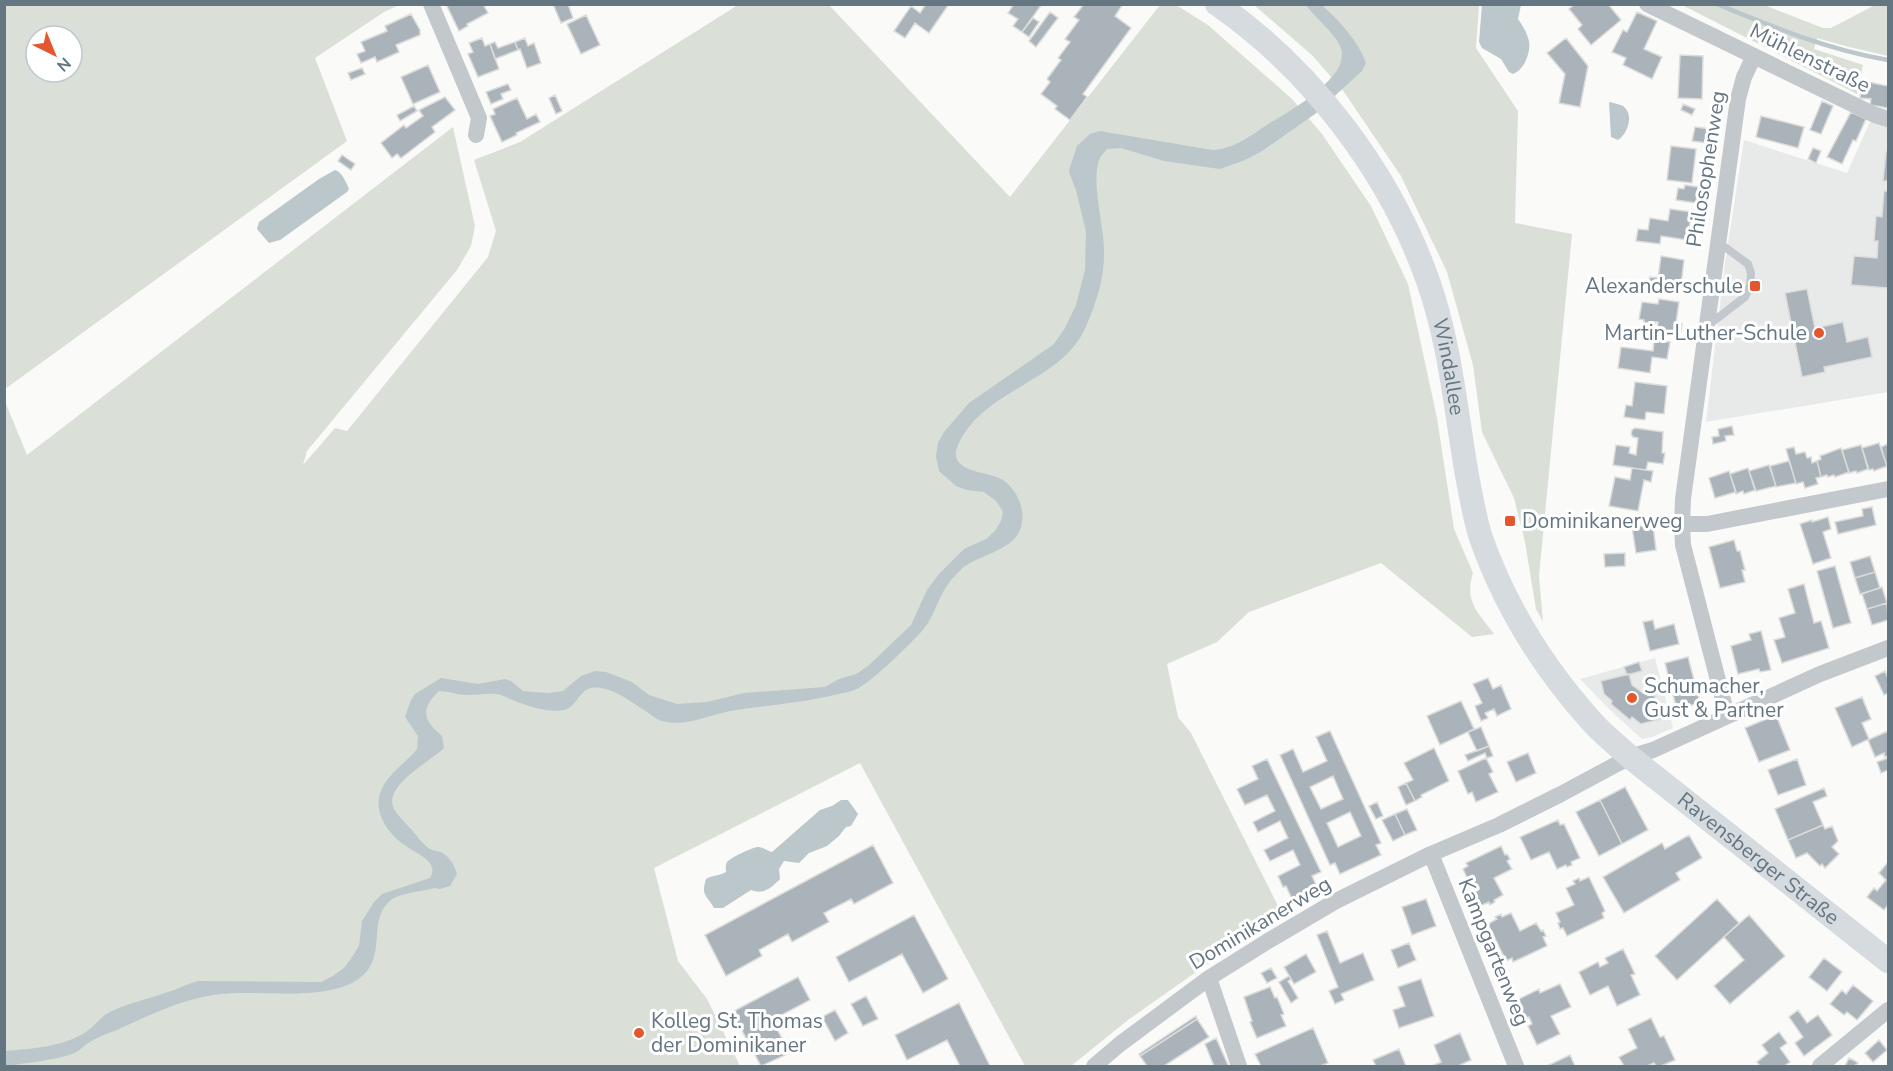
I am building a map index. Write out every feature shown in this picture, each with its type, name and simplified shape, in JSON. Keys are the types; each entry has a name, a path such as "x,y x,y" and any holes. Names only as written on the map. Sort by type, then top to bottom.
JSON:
{"main road":[{"name":"Windallee","path":"1217,4 1276,52 1311,86 1360,149 1392,198 1428,281 1447,349 1468,482 1481,537 1500,583 1528,638 1563,686 1594,724 1630,757"},
{"name":"Ravensberger Straße","path":"1630,757 1888,961"}],"street":[{"path":"431,4 479,118 476,135"},
{"name":"Mühlenstraße","path":"1647,4 1875,115 1888,119"},
{"name":"Philosophenweg","path":"1727,715 1683,545 1683,499 1738,99 1744,77 1754,56"},
{"path":"1682,524 1707,524 1888,489"},
{"name":"Dominikanerweg","path":"1094,1066 1209,978 1336,901 1431,854 1499,825 1630,757 1653,750 1820,674 1888,648"},
{"name":"Kampgartenweg","path":"1431,854 1516,1066"},
{"path":"1209,978 1239,1066"},
{"path":"1820,1066 1888,1010"}],"lane":[{"path":"1707,326 1740,302 1750,286 1751,273 1748,264 1718,242"}],"shaded area":[{"path":"5,4 399,4 315,58 347,141 5,389"},
{"path":"738,5 829,5 1010,197 1160,5 1176,5 1208,25 1292,99 1322,134 1371,206 1408,284 1437,418 1454,529 1473,573 1471,599 1478,613 1494,634 1472,637 1381,563 1249,612 1217,642 1167,664 1178,717 1191,733 1281,912 1128,1020 1071,1066 1025,1066 860,763 654,868 678,961 707,999 740,1066 5,1066 4,399 27,455 453,127 475,226 471,246 457,270 307,451 303,465 335,428 347,431 488,257 496,231 474,160 520,142"},
{"path":"1254,5 1479,5 1476,48 1518,111 1515,223 1572,234 1539,576 1543,622 1536,609 1525,542 1514,498 1482,432 1473,365 1447,272 1401,176 1344,92 1313,56"},
{"path":"1306,5 1322,5 1353,39 1366,63 1362,71 1315,114 1262,151 1220,169 1164,161 1121,148 1107,149 1101,157 1096,178 1104,259 1100,288 1087,324 1076,344 1061,360 986,410 970,426 958,445 956,454 958,461 970,470 995,476 1007,483 1022,509 1020,530 1011,542 968,564 951,580 922,631 873,678 857,689 846,692 810,700 736,710 680,723 660,720 631,701 601,688 588,689 569,708 558,711 531,707 498,694 463,695 439,691 429,703 426,714 431,725 442,736 444,748 401,783 392,800 396,812 420,840 432,850 447,856 457,874 450,886 406,894 391,900 379,918 373,962 357,980 342,987 307,993 230,993 201,997 165,1009 101,1036 72,1054 5,1066 5,1051 67,1041 86,1032 110,1012 198,981 321,982 344,968 359,946 362,921 374,902 382,894 430,878 432,867 430,863 388,829 380,815 379,799 388,779 417,749 418,736 405,717 411,700 415,694 441,678 478,684 505,679 523,691 548,693 563,691 581,676 595,671 606,672 632,682 649,695 677,704 707,702 744,693 825,687 839,679 856,674 868,666 911,625 927,590 939,574 964,549 986,539 1001,521 1003,512 996,501 984,492 956,486 939,471 936,456 938,443 944,432 969,403 1054,344 1076,305 1085,270 1086,232 1076,190 1069,172 1077,146 1090,134 1100,131 1212,150 1228,147 1249,137 1313,95 1337,71 1342,55 1340,46"},
{"path":"1482,5 1521,5 1518,19 1528,38 1529,51 1523,65 1513,74 1509,72 1501,59 1482,48 1479,42"},
{"path":"1682,5 1764,5 1823,28 1831,28 1875,5 1888,5 1888,56 1817,38 1814,49 1863,65 1857,94"},
{"path":"1609,102 1623,106 1629,114 1627,129 1618,140 1611,137"},
{"path":"1870,122 1888,125 1888,392 1706,422 1725,263 1744,140 1847,173"},
{"path":"335,170 345,180 349,189 347,192 280,240 269,243 257,229 259,222"},
{"path":"1655,658 1673,728 1642,739 1580,679"},
{"path":"841,800 848,800 858,814 851,826 846,827 827,846 809,853 799,863 784,861 779,869 780,879 767,890 760,892 751,890 723,908 714,908 704,892 706,879 726,872 727,862 747,851 758,847 772,852 820,810"}],"building":[{"path":"446,4 483,4 488,13 459,31"},
{"path":"553,4 568,4 573,18 561,23"},
{"path":"926,4 949,4 929,33 915,23 905,38 894,31 911,6 920,13"},
{"path":"1014,4 1042,4 1022,32 1013,26 1018,19 1008,13"},
{"path":"1084,4 1123,4 1115,16 1131,28 1083,94 1087,97 1070,120 1055,109 1057,106 1041,94 1050,82 1047,79 1061,60 1058,58 1070,42 1065,39 1079,20 1074,17"},
{"path":"1575,4 1608,4 1621,20 1591,45 1578,29 1582,25 1569,9"},
{"path":"1050,12 1058,18 1036,47 1029,41"},
{"path":"1637,12 1657,21 1644,49 1662,57 1652,79 1623,65 1626,58 1612,52 1623,30 1627,32"},
{"path":"411,14 420,30 420,35 396,45 399,52 377,62 375,57 361,63 357,54 365,51 361,42 387,31 385,26"},
{"path":"586,15 600,45 581,54 567,24"},
{"path":"1033,18 1039,22 1029,37 1022,32"},
{"path":"482,38 485,46 490,44 499,69 478,77 468,54 473,52 469,43"},
{"path":"525,38 528,46 534,43 541,63 527,68 515,42"},
{"path":"1566,38 1588,66 1580,107 1559,103 1565,74 1547,53"},
{"path":"495,42 498,48 515,42 518,50 495,59 490,44"},
{"path":"1680,55 1703,56 1702,99 1678,98"},
{"path":"428,65 440,92 413,104 401,77"},
{"path":"362,68 365,74 351,80 348,73"},
{"path":"1863,81 1888,86 1888,108 1870,105 1871,99 1860,98"},
{"path":"508,84 511,90 501,94 503,99 491,104 486,92"},
{"path":"555,95 562,111 556,114 549,98"},
{"path":"445,97 455,110 432,127 435,132 401,158 397,154 392,158 381,143 404,125 406,128 423,116 419,110"},
{"path":"517,98 527,119 536,114 540,122 502,142 490,116 495,114 493,109"},
{"path":"1822,101 1833,106 1821,134 1810,130"},
{"path":"1683,104 1695,109 1692,115 1681,110"},
{"path":"414,106 417,111 400,121 397,115"},
{"path":"1851,112 1866,119 1842,164 1827,157"},
{"path":"1761,116 1804,127 1798,148 1756,137"},
{"path":"1695,127 1718,130 1715,144 1692,141"},
{"path":"1671,146 1696,149 1692,183 1667,180"},
{"path":"1813,148 1821,151 1816,163 1808,159"},
{"path":"1886,152 1888,152 1888,181 1883,181"},
{"path":"342,155 355,164 351,170 338,161"},
{"path":"1685,185 1698,187 1696,203 1676,200 1678,188 1684,189"},
{"path":"1884,191 1888,191 1888,288 1851,285 1854,256 1877,258 1878,241 1874,241 1876,216 1882,217"},
{"path":"1670,209 1692,212 1687,240 1661,236 1660,244 1636,241 1638,229 1648,230 1650,218 1668,221"},
{"path":"1661,256 1684,260 1681,285 1670,284 1669,289 1648,286 1650,277 1658,278"},
{"name":"Martin-Luther-Schule","path":"1807,289 1815,328 1843,322 1847,342 1868,337 1872,357 1824,367 1825,372 1802,377 1785,293"},
{"path":"1659,299 1679,302 1676,323 1682,324 1680,336 1657,333 1658,322 1644,323 1644,320 1639,319 1642,302 1658,304"},
{"path":"1654,340 1670,342 1667,359 1652,357 1650,373 1618,368 1621,347 1653,351"},
{"path":"1635,382 1667,386 1664,414 1646,412 1645,420 1624,417 1626,405 1632,406"},
{"path":"1732,426 1734,435 1725,436 1726,441 1713,444 1712,437 1719,436 1718,429"},
{"path":"1635,428 1663,432 1662,453 1665,453 1663,464 1648,462 1646,470 1613,465 1616,445 1630,447 1629,453 1636,455 1638,438 1631,434"},
{"path":"1879,443 1887,466 1874,471 1869,470 1862,448"},
{"path":"1888,444 1888,467 1887,467 1881,447"},
{"path":"1861,445 1868,469 1849,473 1842,450"},
{"path":"1794,447 1796,454 1805,452 1807,458 1811,457 1812,463 1817,461 1821,477 1816,478 1818,484 1805,488 1803,482 1796,484 1786,449"},
{"path":"1841,448 1849,472 1835,477 1827,475 1821,477 1817,461 1821,459 1820,456"},
{"path":"1789,461 1796,483 1776,487 1770,466"},
{"path":"1769,465 1776,486 1756,491 1749,471"},
{"path":"1632,468 1653,471 1651,482 1644,480 1638,511 1609,506 1615,477 1630,480"},
{"path":"1748,468 1755,490 1736,494 1730,474"},
{"path":"1729,471 1736,492 1715,498 1709,478"},
{"path":"1872,507 1876,525 1838,534 1835,522 1863,516 1862,509"},
{"path":"1828,517 1831,529 1823,532 1831,558 1813,564 1800,524"},
{"path":"1653,525 1656,550 1636,553 1632,527"},
{"path":"1734,540 1737,551 1740,551 1745,570 1742,570 1745,582 1720,588 1709,547"},
{"path":"1625,553 1625,566 1605,567 1604,554"},
{"path":"1870,556 1875,572 1855,578 1850,562"},
{"path":"1835,566 1851,623 1833,628 1817,571"},
{"path":"1875,572 1880,588 1860,594 1855,578"},
{"path":"1804,584 1814,623 1821,621 1829,648 1782,663 1774,640 1785,637 1779,618 1795,613 1788,589"},
{"path":"1882,587 1887,603 1867,609 1862,594"},
{"path":"1887,603 1888,620 1872,625 1867,609"},
{"path":"1653,620 1655,629 1674,624 1679,644 1650,651 1643,622"},
{"path":"1761,631 1771,670 1760,672 1759,669 1738,674 1731,646 1751,640 1749,634"},
{"path":"1688,657 1700,703 1677,709 1671,688 1667,689 1666,686 1666,680 1669,679 1665,663"},
{"path":"1639,662 1642,671 1627,675 1624,667"},
{"path":"1885,671 1888,678 1888,693 1884,695 1875,676"},
{"name":"Schumacher, Gust & Partner","path":"1629,674 1632,685 1643,693 1653,690 1661,719 1641,724 1632,717 1630,720 1611,704 1612,701 1604,694 1601,681"},
{"path":"1488,678 1493,689 1501,685 1511,709 1497,716 1494,709 1485,713 1488,718 1481,721 1475,706 1482,703 1473,684"},
{"path":"1862,697 1871,719 1862,723 1869,739 1852,747 1835,708"},
{"path":"1461,701 1474,729 1440,745 1427,716"},
{"path":"1776,715 1790,750 1759,762 1745,728"},
{"path":"1481,727 1489,746 1477,751 1468,732"},
{"path":"1330,731 1381,843 1376,845 1381,855 1340,874 1335,863 1330,865 1280,755 1293,749 1303,772 1327,761 1316,737","holes":["1333,776 1343,799 1321,809 1310,787","1350,812 1361,836 1338,847 1327,823"]},
{"path":"1888,731 1888,756 1885,757 1884,753 1875,757 1868,740"},
{"path":"1489,746 1493,756 1487,758 1485,753 1468,761 1465,755"},
{"path":"1434,748 1449,781 1421,795 1422,797 1415,801 1406,783 1413,780 1404,763"},
{"path":"1528,753 1536,773 1516,782 1507,762"},
{"path":"1486,758 1493,772 1489,774 1498,792 1476,802 1472,792 1468,794 1458,771"},
{"path":"1888,758 1888,770 1881,773 1877,762"},
{"path":"1267,759 1321,872 1312,876 1317,887 1292,899 1278,876 1300,865 1293,850 1270,861 1264,850 1288,838 1280,821 1258,832 1253,822 1275,811 1267,795 1245,805 1237,789 1258,779 1252,766"},
{"path":"1797,759 1806,785 1778,795 1768,770"},
{"path":"1406,783 1415,801 1406,805 1398,787"},
{"path":"1625,787 1648,830 1622,844 1600,800"},
{"path":"1824,788 1827,796 1813,802 1823,825 1788,840 1775,809"},
{"path":"1600,800 1622,844 1599,856 1576,812"},
{"path":"1377,802 1383,816 1376,819 1369,806"},
{"path":"1407,809 1417,830 1405,835 1395,814"},
{"path":"1395,814 1405,835 1393,841 1382,820"},
{"path":"1558,820 1560,825 1564,824 1580,858 1571,862 1572,865 1557,869 1549,852 1531,860 1520,837"},
{"path":"1823,825 1825,829 1832,826 1838,841 1832,847 1839,854 1825,868 1807,853 1796,858 1788,840"},
{"path":"1689,835 1702,858 1676,873 1680,880 1624,913 1603,877 1662,843 1665,849"},
{"path":"873,845 893,883 854,904 851,899 824,913 829,922 792,942 788,934 759,950 762,956 726,976 705,935"},
{"path":"1501,846 1505,855 1507,854 1510,859 1507,861 1512,869 1494,878 1503,895 1490,905 1489,902 1480,906 1463,869 1468,866 1466,863"},
{"path":"1888,862 1888,905 1884,910 1867,897 1874,888 1877,891 1886,880 1879,873"},
{"path":"1589,877 1605,911 1602,913 1604,918 1567,936 1563,928 1560,929 1556,913 1574,905 1566,888 1575,884 1573,881 1579,878 1580,881"},
{"path":"1426,899 1436,926 1412,935 1402,907"},
{"path":"1717,899 1739,923 1677,980 1655,956"},
{"path":"1511,913 1520,931 1536,923 1546,936 1543,937 1547,946 1513,962 1512,958 1506,961 1488,924 1501,914 1502,917"},
{"path":"914,915 948,979 923,993 902,954 849,982 836,957"},
{"path":"1749,915 1785,956 1730,1004 1714,986 1744,960 1724,937"},
{"path":"1327,931 1340,963 1363,953 1374,980 1341,994 1344,1000 1335,1004 1329,991 1338,987 1317,935"},
{"path":"1409,943 1416,960 1398,968 1391,950"},
{"path":"1623,949 1635,974 1631,975 1640,995 1617,1006 1608,986 1590,995 1579,972 1598,962 1600,967 1608,963 1605,958"},
{"path":"1306,954 1316,972 1294,984 1284,967"},
{"path":"1824,958 1842,972 1827,991 1809,977"},
{"path":"1271,968 1277,978 1267,983 1261,973"},
{"path":"1289,976 1291,979 1288,981 1298,998 1291,1003 1279,982"},
{"path":"798,977 810,1000 772,1020 790,1053 761,1066 732,1012"},
{"path":"1421,979 1434,1016 1399,1028 1393,1010 1405,1006 1398,987"},
{"path":"1560,984 1571,1007 1551,1016 1560,1034 1537,1045 1528,1026 1532,1024 1529,1017 1524,1019 1515,1001 1539,989 1540,993"},
{"path":"1853,985 1873,1001 1857,1020 1847,1012 1844,1015 1830,1004 1842,990 1846,994"},
{"path":"1270,987 1284,1014 1281,1015 1286,1026 1257,1038 1250,1022 1252,1021 1244,997"},
{"path":"866,996 878,1019 863,1026 851,1004"},
{"path":"959,1003 990,1066 960,1066 947,1040 907,1060 895,1035"},
{"path":"835,1010 848,1033 835,1041 822,1017"},
{"path":"1798,1010 1807,1023 1818,1015 1832,1035 1804,1056 1795,1043 1803,1037 1789,1017"},
{"path":"1196,1016 1197,1019 1140,1056 1139,1054"},
{"path":"1651,1018 1660,1037 1664,1036 1675,1060 1661,1066 1656,1066 1654,1063 1647,1066 1624,1066 1619,1057 1637,1048 1628,1029"},
{"path":"1197,1019 1209,1037 1164,1066 1147,1066 1140,1056"},
{"path":"1313,1028 1328,1063 1320,1066 1261,1066 1255,1054"},
{"path":"1779,1032 1787,1043 1780,1048 1790,1062 1784,1066 1760,1066 1757,1062 1768,1053 1762,1045"},
{"path":"1460,1033 1471,1060 1458,1066 1432,1066 1441,1062 1434,1045"},
{"path":"1216,1038 1228,1065 1226,1066 1214,1066 1205,1044"},
{"path":"1879,1040 1887,1050 1873,1062 1865,1053"},
{"path":"1399,1049 1406,1066 1376,1066 1373,1060"},
{"path":"1570,1055 1575,1066 1547,1066"},
{"path":"1849,1058 1858,1063 1854,1066 1845,1066"}],"waterway":[{"path":"1717,4 1822,44 1888,60"}],"place":[{"name":"Alexanderschule","path":"1755,286"},
{"name":"Martin-Luther-Schule","path":"1819,333"},
{"name":"Dominikanerweg","path":"1510,521"},
{"name":"Schumacher, Gust & Partner","path":"1632,698"},
{"name":"Kolleg St. Thomas der Dominikaner","path":"639,1033"}]}
